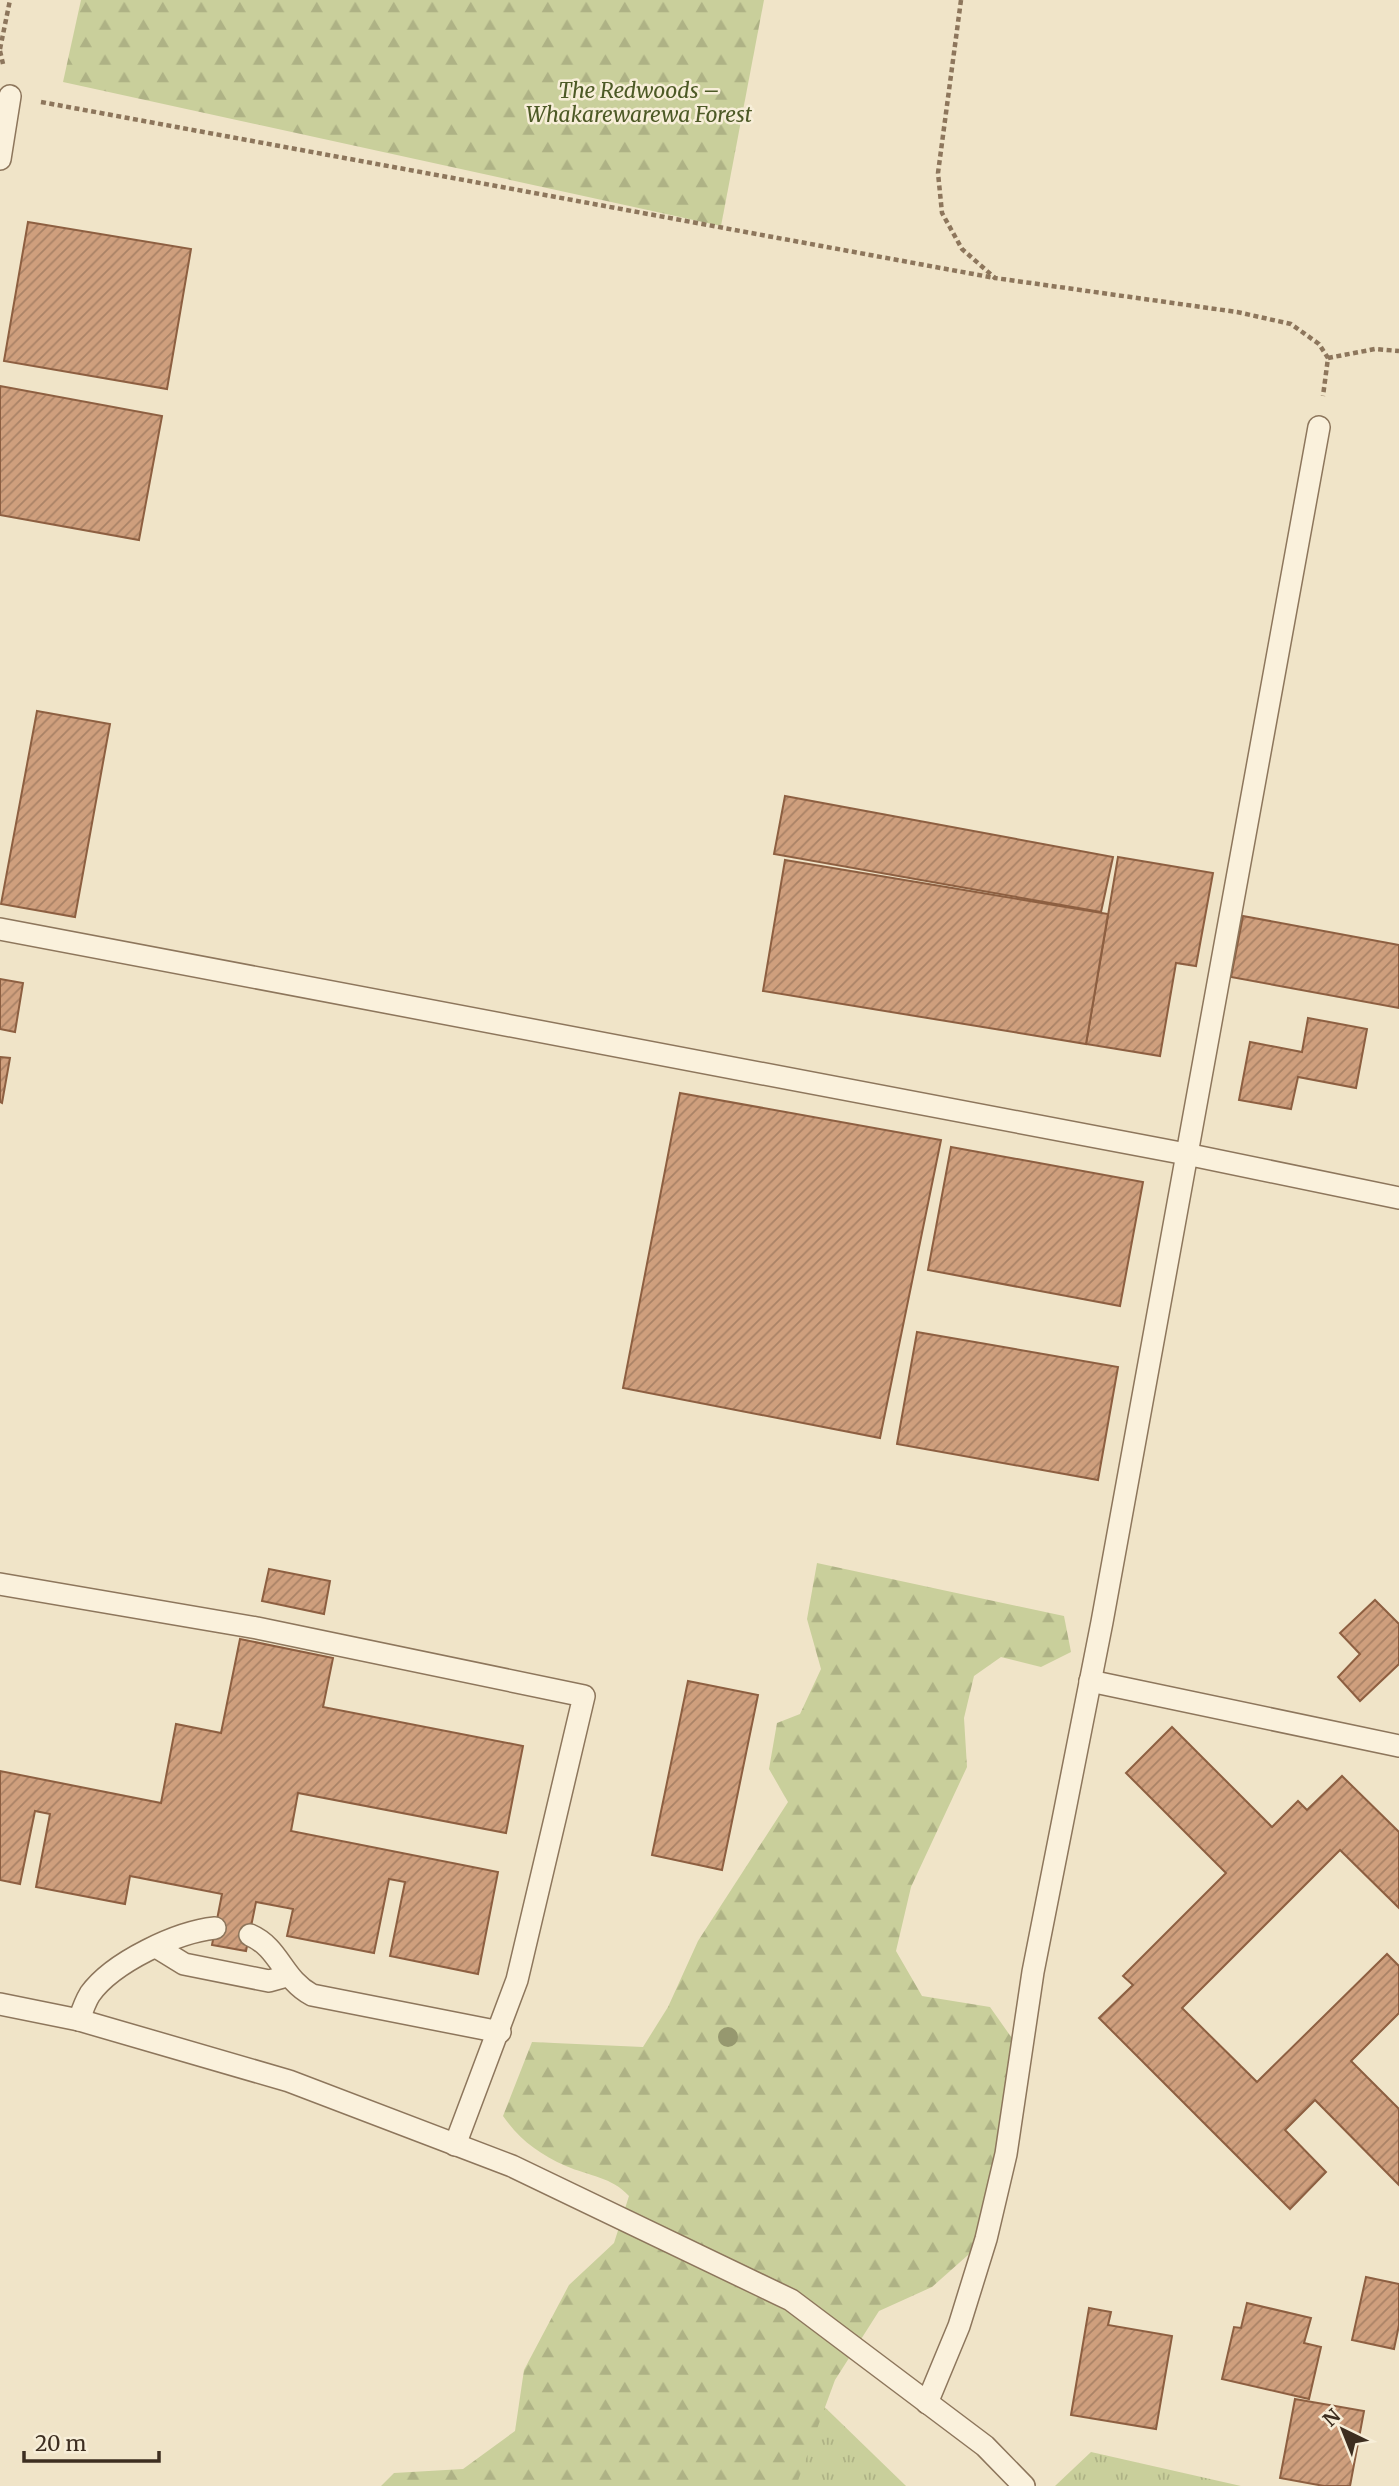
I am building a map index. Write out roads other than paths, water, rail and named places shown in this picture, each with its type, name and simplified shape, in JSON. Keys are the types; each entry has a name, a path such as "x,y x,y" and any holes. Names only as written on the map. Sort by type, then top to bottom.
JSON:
{"lane":[{"path":"0,159 10,96"},
{"path":"927,2403 959,2326 986,2239 1006,2154 1033,1972 1090,1681 1319,427"},
{"path":"0,929 1186,1154 1399,1198"},
{"path":"0,1584 257,1628 584,1696 541,1890 500,2032 456,2145"},
{"path":"1090,1681 1399,1746"},
{"path":"79,2020 86,2001 99,1984 124,1965 181,1934 215,1928"},
{"path":"250,1935 266,1944 287,1976 312,1995 500,2032"},
{"path":"158,1948 184,1964 269,1981 287,1976"},
{"path":"0,2004 79,2020 289,2081 512,2166 791,2300 985,2446 1024,2486"}],"park label":[{"name":"The Redwoods – Whakarewarewa Forest","path":"639,103"}]}
